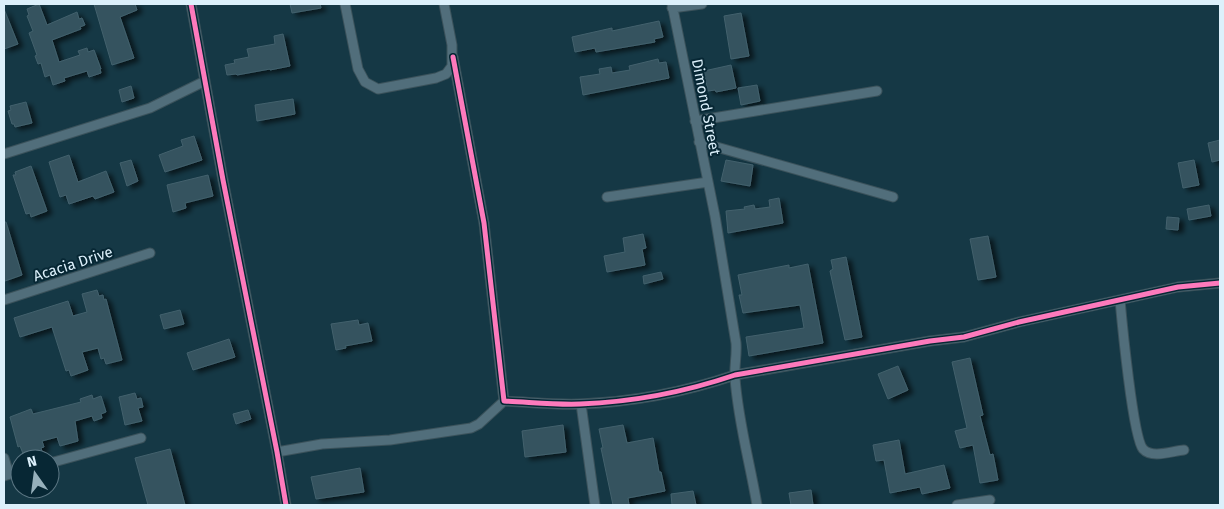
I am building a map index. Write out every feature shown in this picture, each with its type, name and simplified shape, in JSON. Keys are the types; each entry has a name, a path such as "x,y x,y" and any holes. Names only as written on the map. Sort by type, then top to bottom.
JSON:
{"street":[{"path":"192,4 204,81 286,505"},
{"path":"345,4 358,69 365,82 378,89 436,78 446,74 452,66 453,56"},
{"path":"444,4 484,223 504,401"},
{"path":"672,6 702,4"},
{"name":"Dimond Street","path":"672,6 715,216 736,343 737,356 734,375"},
{"path":"4,154 150,108 204,81"},
{"path":"695,121 877,91"},
{"path":"699,142 893,197"},
{"path":"607,197 708,182"},
{"name":"Acacia Drive","path":"4,300 150,253"},
{"path":"277,452 322,444 390,440 471,428 479,424 504,401 581,404 654,396 734,375 971,336 1019,322 1178,287 1220,283"},
{"path":"1120,300 1130,390 1142,448 1157,454 1184,450"},
{"path":"734,375 739,414 757,505"},
{"path":"581,404 595,505"},
{"path":"60,460 140,438"},
{"path":"4,458 6,475"},
{"path":"957,505 990,500"}],"building":[{"path":"39,4 47,25 77,12 79,19 82,18 85,25 80,27 81,29 52,40 59,62 80,55 78,51 87,48 88,52 94,50 101,73 89,77 87,71 64,78 65,81 53,85 50,75 45,77 41,63 38,64 35,56 37,55 29,33 33,31 27,16 29,15 27,9"},
{"path":"94,4 135,4 137,10 120,17 134,58 112,65"},
{"path":"290,4 320,4 321,8 292,13"},
{"path":"4,9 18,44 4,49"},
{"path":"741,13 749,56 731,59 724,16"},
{"path":"659,21 663,37 654,39 655,42 596,52 595,48 575,52 572,37 612,28 612,31"},
{"path":"283,34 290,66 227,75 225,65 235,63 234,60 249,57 247,49 275,44 274,36"},
{"path":"658,59 659,63 666,62 669,78 583,95 580,77 600,74 599,69 611,67 612,73 630,70 629,66"},
{"path":"731,65 736,88 716,92 715,90 708,91 704,71"},
{"path":"757,85 760,101 741,105 738,88"},
{"path":"131,86 134,98 122,102 119,90"},
{"path":"293,99 295,114 257,121 255,105"},
{"path":"26,102 32,123 15,127 12,124 8,111 11,110 10,106"},
{"path":"194,136 202,160 165,172 159,155 183,146 181,140"},
{"path":"1220,140 1220,160 1212,162 1208,143"},
{"path":"69,155 78,182 106,171 114,192 95,199 93,196 69,204 66,195 60,197 49,162"},
{"path":"131,160 138,181 127,186 120,163"},
{"path":"726,160 753,165 750,186 721,181"},
{"path":"1194,160 1199,185 1183,188 1178,163"},
{"path":"31,166 47,211 31,217 30,213 26,214 13,175 16,175 15,172"},
{"path":"208,175 213,196 185,203 186,208 173,212 167,185"},
{"path":"779,198 783,223 728,233 726,211 745,209 744,207 754,205 755,209 770,207 769,200"},
{"path":"1209,205 1211,216 1189,220 1187,209"},
{"path":"1167,217 1179,218 1178,230 1166,229"},
{"path":"4,222 6,222 22,275 5,281 4,277"},
{"path":"643,234 646,248 642,249 645,265 607,272 604,256 625,252 623,238"},
{"path":"988,236 996,277 978,280 970,239"},
{"path":"846,257 862,337 845,340 830,271 833,269 831,260"},
{"path":"808,264 823,343 749,356 746,337 804,328 800,305 743,313 739,295 742,295 738,275 789,265 789,268"},
{"path":"661,272 663,279 644,284 643,276"},
{"path":"97,290 99,296 103,295 104,300 106,299 122,360 106,364 104,358 101,359 98,348 82,352 88,370 71,376 69,370 66,371 52,327 20,337 14,318 68,301 73,316 87,312 82,294"},
{"path":"180,310 184,324 164,329 160,315"},
{"path":"358,320 359,325 368,323 372,341 345,346 346,348 336,350 331,324"},
{"path":"229,339 235,357 193,370 187,353"},
{"path":"970,358 983,415 980,416 990,455 993,454 998,480 980,483 973,445 960,448 955,431 967,428 952,362"},
{"path":"898,366 908,390 888,399 878,374"},
{"path":"135,393 137,399 141,398 143,407 138,408 142,421 125,425 119,397"},
{"path":"92,395 93,399 101,396 106,412 101,414 102,418 94,421 92,416 75,421 78,441 60,446 57,437 42,441 44,447 41,449 21,449 20,446 18,447 10,417 31,409 33,414 81,402 80,399"},
{"path":"248,410 251,419 236,424 233,414"},
{"path":"563,425 566,452 525,457 522,431"},
{"path":"623,425 627,443 653,438 659,472 661,472 665,491 628,498 629,505 613,505 599,429"},
{"path":"899,440 905,474 944,465 950,488 922,494 920,487 890,493 884,460 876,461 873,445"},
{"path":"170,449 185,505 148,505 135,458"},
{"path":"360,468 364,492 316,499 311,477"},
{"path":"811,490 813,505 791,505 789,493"},
{"path":"693,491 696,505 672,505 671,494"}],"cycle path":[{"path":"191,4 286,505"},
{"path":"453,57 484,223 504,401 571,404 600,403 639,398 678,391 735,375 930,341 964,337 1019,322 1178,287 1220,283"}]}
